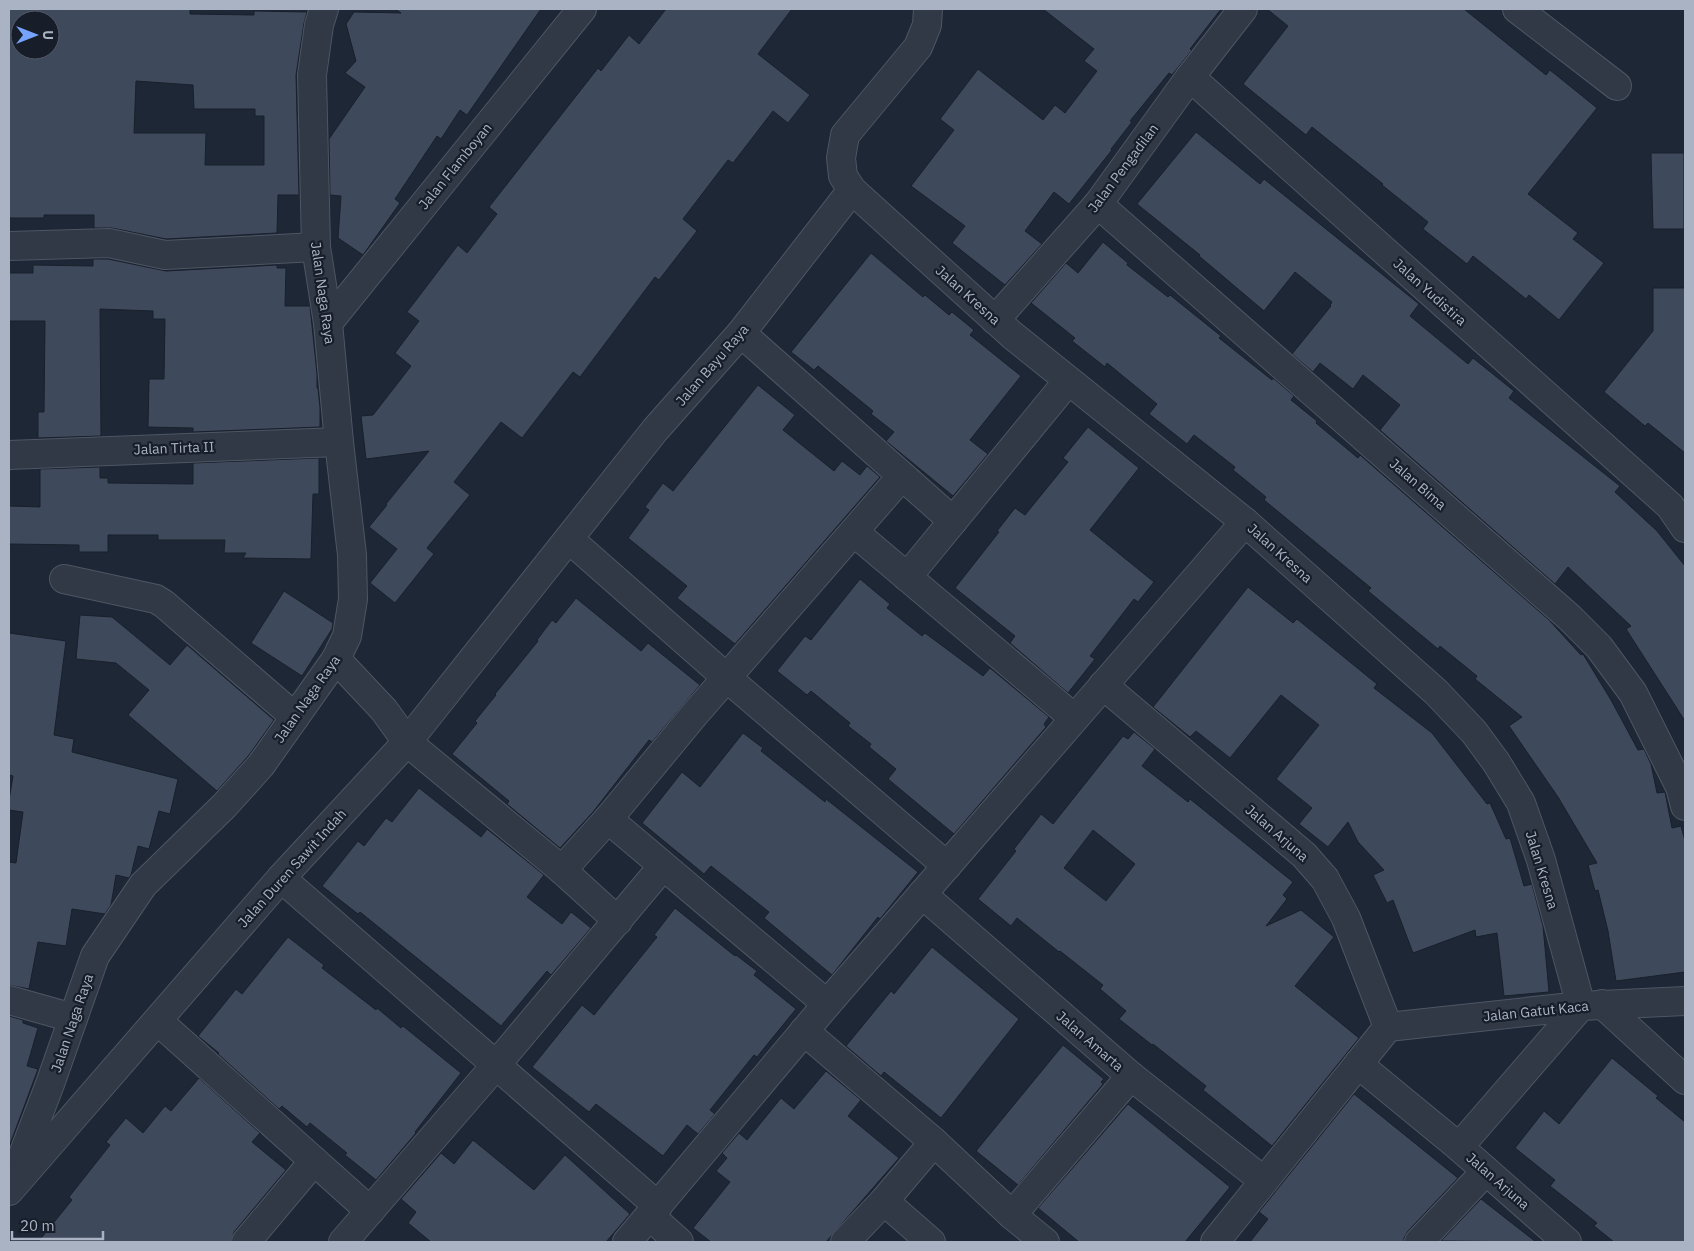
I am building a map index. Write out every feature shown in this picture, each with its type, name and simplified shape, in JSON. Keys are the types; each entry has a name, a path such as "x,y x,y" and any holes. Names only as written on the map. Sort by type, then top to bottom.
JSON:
{"street":[{"name":"Jalan Naga Raya","path":"9,1191 96,956 143,885 224,806 261,765 336,659 347,636 352,599 352,555 328,323 316,247 312,75 319,25 324,9"},
{"name":"Jalan Flamboyan","path":"328,323 582,9"},
{"path":"852,190 843,176 840,158 844,135 918,47 927,25 928,9"},
{"name":"Jalan Pengadilan","path":"995,320 1098,204 1243,9"},
{"path":"1517,9 1617,86"},
{"name":"Jalan Yudistira","path":"1190,78 1680,514"},
{"name":"Jalan Kresna","path":"852,190 995,320 1068,381 1245,522 1436,692 1474,732 1496,762 1521,804 1591,1005"},
{"name":"Jalan Bayu Raya","path":"569,539 655,430 741,333 852,190"},
{"name":"Jalan Bima","path":"1098,204 1569,617 1599,647 1633,694 1680,787 1685,806"},
{"path":"9,246 108,243 165,255 316,247"},
{"path":"741,333 954,521"},
{"path":"907,577 1068,381"},
{"name":"Jalan Tirta II","path":"9,455 339,442"},
{"path":"562,870 608,819 726,678 902,476"},
{"path":"627,1242 827,1004 1245,522"},
{"path":"854,532 1074,718"},
{"path":"569,539 726,678 947,866"},
{"name":"Jalan Duren Sawit Indah","path":"9,1191 281,878 407,742 569,539"},
{"path":"64,579 156,599 295,716"},
{"path":"336,659 384,710 407,742 562,870 618,920"},
{"name":"Jalan Arjuna","path":"1103,685 1304,855 1326,879 1346,918 1388,1027"},
{"path":"608,819 827,1004"},
{"path":"343,1242 496,1065 663,866"},
{"path":"281,878 496,1065 654,1211 679,1242"},
{"name":"Jalan Amarta","path":"922,894 1131,1076 1264,1181"},
{"path":"9,1000 73,1018"},
{"name":"Jalan Gatut Kaca","path":"1388,1027 1591,1005 1685,1001"},
{"path":"1458,1147 1591,1005 1685,1080"},
{"path":"158,1021 370,1211"},
{"path":"1215,1242 1388,1027"},
{"path":"804,1031 934,1142 1012,1215 1045,1242"},
{"name":"Jalan Arjuna","path":"1358,1064 1458,1147 1567,1242"},
{"path":"1012,1215 1131,1076"},
{"path":"844,1242 884,1201 934,1142"},
{"path":"251,1240 314,1161"},
{"path":"1419,1242 1486,1171"},
{"path":"884,1201 931,1242"}],"building":[{"path":"9,9 190,9 190,14 254,15 254,11 307,12 296,75 299,195 278,195 277,233 166,239 112,228 94,228 94,215 44,215 44,218 9,218","holes":["136,81 193,85 194,109 255,109 255,116 264,116 264,165 205,165 206,133 134,133"]},
{"path":"395,9 541,9 467,115 460,110 441,139 437,136 395,199 400,203 363,255 338,238 341,196 330,195 329,139 365,87 345,73 356,61 346,24 354,12 401,13"},
{"path":"666,9 792,9 758,54 810,95 788,123 773,111 733,163 728,160 683,219 697,231 659,280 655,277 580,377 573,372 522,438 501,422 454,482 470,495 427,548 434,554 395,603 370,583 397,549 369,527 429,451 366,459 361,416 373,415 411,366 395,353 419,321 407,312 458,245 467,253 497,214 489,207 598,68 601,71 629,35 639,44"},
{"path":"1043,9 1221,9 1172,75 1169,73 1130,121 1132,122 1112,150 1069,204 1054,192 1025,231 1042,244 1005,285 952,243 965,226 911,186 954,130 940,119 978,69 1043,120 1055,105 1065,113 1097,71 1084,61 1094,49"},
{"path":"1267,9 1464,9 1546,75 1550,70 1597,108 1528,194 1578,233 1573,239 1604,263 1559,320 1529,295 1526,299 1473,256 1467,264 1423,229 1428,222 1383,184 1312,127 1306,135 1243,84 1288,26"},
{"path":"1196,132 1260,184 1264,179 1419,304 1410,316 1468,364 1473,358 1514,391 1509,398 1620,486 1615,492 1657,531 1685,566 1685,721 1626,629 1631,626 1568,567 1555,584 1380,430 1400,405 1363,375 1353,389 1320,363 1313,372 1292,354 1331,306 1332,302 1295,272 1264,311 1200,255 1137,204"},
{"path":"1651,153 1684,153 1684,229 1653,229"},
{"path":"1103,242 1128,263 1127,265 1168,297 1170,295 1221,336 1219,338 1294,396 1291,400 1317,421 1316,423 1358,458 1360,455 1549,620 1581,655 1583,654 1638,750 1644,749 1651,764 1657,793 1665,792 1672,828 1681,826 1685,841 1685,972 1616,981 1608,931 1598,890 1595,891 1588,865 1597,863 1558,797 1509,726 1522,717 1475,679 1477,676 1440,646 1438,649 1368,591 1371,588 1264,500 1266,497 1233,470 1235,467 1194,435 1187,444 1149,414 1157,404 1107,363 1105,367 1072,341 1075,338 1031,303 1066,263 1078,273"},
{"path":"871,253 923,297 925,295 949,315 952,312 974,330 970,335 1021,376 970,440 988,454 953,496 886,441 894,432 871,414 873,411 818,366 814,370 791,352"},
{"path":"93,259 108,259 166,271 277,265 277,268 286,268 285,306 310,306 320,408 320,427 193,432 193,428 148,427 149,379 164,379 165,319 153,319 153,311 100,309 101,436 38,438 38,412 44,412 45,321 9,321 9,273 33,273 33,265 93,266"},
{"path":"1653,288 1685,288 1685,453 1648,423 1645,426 1604,392 1653,331"},
{"path":"758,385 795,415 783,430 834,471 842,461 860,475 867,466 880,477 735,644 677,598 687,586 628,538 649,510 645,507 663,483 673,491"},
{"path":"1088,427 1139,468 1090,530 1154,582 1138,602 1134,599 1090,656 1095,659 1068,693 1010,643 1015,636 955,588 999,532 997,531 1015,508 1025,515 1068,462 1063,458"},
{"path":"319,458 319,494 313,494 311,559 243,558 246,553 224,553 225,540 158,540 158,535 108,535 108,552 79,552 79,545 9,544 9,506 40,507 40,469 100,467 100,478 108,478 108,483 193,484 193,463"},
{"path":"860,579 890,604 887,608 922,636 925,633 983,676 990,668 1049,717 1044,724 1046,727 954,834 888,779 896,769 869,747 871,744 848,726 850,723 811,691 807,695 777,671 805,636 811,640"},
{"path":"1248,587 1293,623 1297,619 1377,684 1374,688 1432,733 1487,804 1490,803 1506,839 1510,838 1524,886 1532,884 1543,926 1549,992 1504,996 1497,933 1476,937 1475,930 1413,953 1393,900 1387,903 1373,875 1384,870 1358,842 1348,822 1328,847 1299,824 1312,808 1276,779 1319,725 1281,695 1230,758 1196,731 1190,737 1153,707"},
{"path":"284,591 333,623 332,629 302,676 251,643"},
{"path":"576,598 641,651 648,643 700,685 652,742 649,740 593,812 560,848 507,804 509,801 452,754 552,620 556,623"},
{"path":"80,615 112,617 170,665 187,645 274,720 249,755 217,791 128,715 149,690 116,663 76,659"},
{"path":"9,633 66,641 54,735 74,739 72,752 178,779 170,814 159,811 149,849 138,846 129,878 116,875 111,905 105,914 72,909 66,946 38,942 29,989 9,985 9,862 16,863 23,812 9,810 13,776 9,775"},
{"path":"1134,732 1155,749 1142,766 1188,802 1190,799 1293,882 1283,895 1287,899 1266,926 1301,910 1334,937 1295,986 1359,1038 1272,1146 1203,1090 1206,1086 1119,1019 1126,1011 1100,989 1103,985 1017,918 1011,926 978,899 1016,851 1014,849 1041,814 1053,824 1123,736 1128,739","holes":["1093,830 1135,864 1106,901 1064,868"]},
{"path":"743,733 763,748 761,751 825,802 826,799 918,872 880,919 878,917 832,975 764,918 769,912 711,866 704,874 642,823 682,772 700,787"},
{"path":"419,788 481,837 487,829 544,875 527,897 562,924 571,912 591,928 551,975 547,971 501,1026 360,912 358,914 322,886 358,841 364,846 386,818 392,822"},
{"path":"675,908 735,956 757,971 754,975 796,1009 757,1057 754,1055 710,1110 715,1114 698,1134 687,1125 663,1156 596,1104 589,1112 532,1067 582,1005 594,1015 657,937 654,935"},
{"path":"288,937 324,965 322,968 401,1028 403,1026 461,1073 416,1133 376,1180 310,1123 307,1127 282,1106 279,1109 198,1036 236,989 242,994"},
{"path":"932,947 1019,1019 941,1118 884,1072 881,1076 846,1046 891,991 894,994"},
{"path":"9,1016 23,1020 23,1023 38,1028 27,1066 38,1069 9,1147"},
{"path":"1063,1045 1104,1079 1101,1082 1103,1084 1018,1185 976,1151"},
{"path":"1612,1058 1658,1096 1656,1098 1685,1122 1685,1242 1614,1242 1594,1226 1597,1223 1550,1186 1555,1180 1515,1148 1544,1111 1559,1124"},
{"path":"826,1071 861,1100 848,1116 899,1158 826,1242 711,1242 693,1228 730,1182 716,1171 727,1158 722,1153 739,1133 747,1140 781,1098 794,1109"},
{"path":"199,1078 260,1133 252,1142 286,1170 234,1232 231,1242 38,1242 72,1200 69,1197 110,1145 106,1142 126,1118 143,1133 165,1106 171,1111"},
{"path":"1354,1094 1458,1178 1408,1231 1404,1242 1250,1242 1268,1219 1259,1212"},
{"path":"1128,1104 1230,1187 1185,1242 1079,1242 1038,1208"},
{"path":"473,1140 534,1190 565,1155 630,1214 606,1242 431,1242 408,1223 416,1212 401,1199 441,1153 454,1164"},
{"path":"1481,1199 1536,1242 1441,1241"}]}
